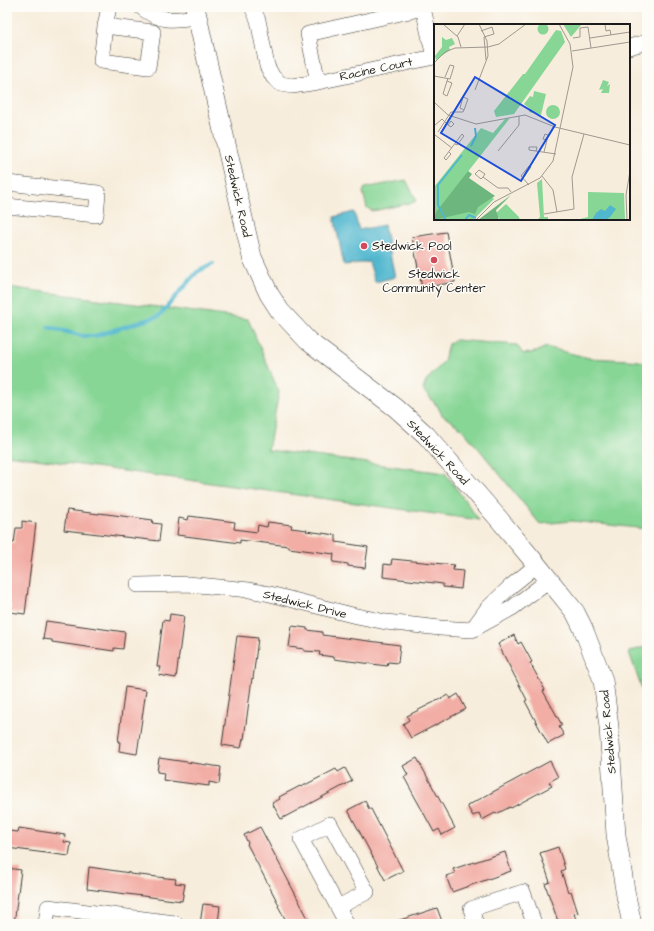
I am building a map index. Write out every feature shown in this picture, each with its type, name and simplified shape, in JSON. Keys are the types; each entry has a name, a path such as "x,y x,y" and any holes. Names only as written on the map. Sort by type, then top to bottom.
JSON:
{"street":[{"path":"105,26 109,7"},
{"path":"141,7 148,13 160,18 175,20 196,12"},
{"name":"Racine Court","path":"252,7 258,20 267,66 273,77 281,84 292,86 318,82 434,60 423,7 308,34 318,82"},
{"name":"Stedwick Road","path":"196,12 252,257 269,294 280,311 308,341 396,408 426,435 543,572 574,612 583,628 603,680 609,728 616,835 632,924"},
{"path":"630,47 647,42"},
{"path":"7,183 98,193 96,215 7,206"},
{"name":"Stedwick Drive","path":"138,585 188,584 249,590 386,622 472,630 512,608 543,572"},
{"path":"338,907 367,892 330,824 301,839 347,924"},
{"path":"476,924 471,909 523,892 534,923 532,924"},
{"path":"46,924 48,907 175,924"}],"green space":[{"path":"406,180 416,199 415,202 373,211 367,208 363,192 365,188"},
{"path":"7,287 248,319 279,392 268,450 445,473 479,520 7,455"},
{"path":"455,340 517,345 523,354 536,352 546,347 589,358 647,362 647,529 572,521 540,524 461,428 442,415 438,407 423,390 426,381 444,361 448,344"},
{"path":"647,646 647,704 629,652"}],"water":[{"name":"Stedwick Pool","path":"354,212 359,230 384,225 395,277 375,282 369,262 344,265 334,217"}],"building":[{"name":"Stedwick Community Center","path":"446,232 455,282 422,288 412,237"},
{"path":"67,510 153,520 152,523 161,524 159,541 64,530"},
{"path":"189,516 235,522 234,529 257,532 258,525 267,527 268,522 292,525 291,528 307,530 306,531 336,535 336,542 368,547 365,568 333,562 334,554 289,548 289,546 240,540 240,543 177,535 179,518 188,520"},
{"path":"22,521 36,523 25,614 10,612 11,605 7,604 7,572 11,542 14,543 16,528 22,528"},
{"path":"392,559 454,565 453,570 463,571 461,589 443,587 443,584 383,577 384,564 391,565"},
{"path":"170,614 184,616 176,678 159,675 161,667 157,667 163,620 169,621"},
{"path":"46,621 125,632 123,649 114,648 114,651 52,642 52,640 43,639"},
{"path":"292,626 322,632 322,635 400,645 398,663 388,662 387,666 334,659 334,657 319,655 320,652 304,651 304,649 289,647"},
{"path":"514,635 518,644 521,642 532,662 530,663 545,690 543,691 562,725 559,727 564,735 548,744 525,701 527,700 498,644"},
{"path":"237,636 258,638 244,739 241,748 222,745"},
{"path":"125,687 146,690 137,754 119,751 120,742 118,742"},
{"path":"458,694 466,709 411,738 403,724 409,720 407,716 448,695 450,699"},
{"path":"159,758 221,767 219,784 209,782 209,786 163,780 164,773 157,772"},
{"path":"417,758 455,828 442,835 439,829 434,832 404,777 408,775 403,766"},
{"path":"550,761 558,777 549,782 552,786 511,808 510,807 496,814 495,813 482,820 479,813 473,816 467,806"},
{"path":"345,768 352,781 281,819 272,803 280,799 279,797 336,769 338,772"},
{"path":"365,801 369,809 371,809 403,871 385,880 348,810"},
{"path":"260,827 311,924 288,924 278,906 279,905 247,844 248,843 244,835"},
{"path":"19,828 65,835 64,842 71,843 69,856 7,848 9,831 18,832"},
{"path":"558,847 565,869 561,871 568,892 571,891 578,913 574,914 578,924 559,924 545,884 550,882 540,853"},
{"path":"505,852 511,871 452,892 446,876 455,873 453,869"},
{"path":"89,867 130,874 176,879 175,883 185,884 182,901 87,889"},
{"path":"7,868 21,870 14,924 7,924"},
{"path":"203,904 220,906 218,923 213,922 212,924 200,924"},
{"path":"437,908 443,924 394,924 394,922"}],"waterway":[{"path":"48,327 83,336 95,336 159,316 197,272 213,264"}],"place":[{"name":"Stedwick Pool","path":"364,246"},
{"name":"Stedwick Community Center","path":"434,260"}]}
